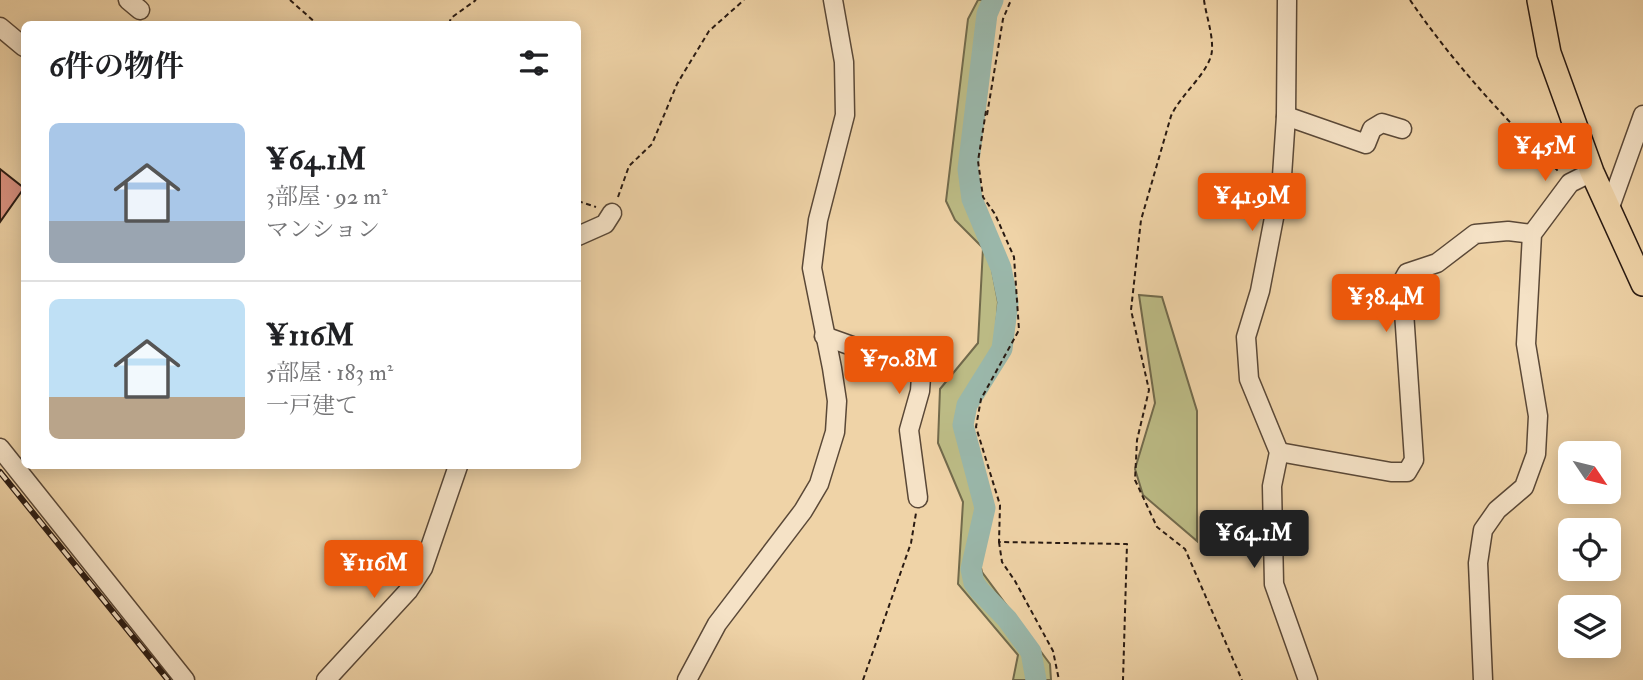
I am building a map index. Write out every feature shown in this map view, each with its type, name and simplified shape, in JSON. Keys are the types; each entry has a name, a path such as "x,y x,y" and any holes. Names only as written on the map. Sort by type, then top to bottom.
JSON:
{"main road":[{"path":"1539,0 1549,53 1592,172 1643,284"}],"street":[{"path":"687,680 717,624 803,511 819,484 835,432 836,401 815,294 813,247 841,136 846,88 833,0"},
{"path":"1287,0 1286,116 1280,188 1260,291 1247,337 1249,379 1279,452 1272,486 1274,584 1308,680"},
{"path":"0,27 21,44"},
{"path":"1610,207 1643,115"},
{"path":"1286,116 1366,144 1372,129 1382,123 1402,130"},
{"path":"1483,680 1478,563 1483,530 1497,510 1524,487 1536,454 1538,416 1526,344 1532,234 1570,183 1592,172"},
{"path":"581,235 605,224 612,213"},
{"path":"1279,452 1391,472 1407,472 1414,460 1402,282 1407,273 1437,263 1475,234 1508,231 1532,234"},
{"path":"824,335 880,356 922,363 920,391 909,430 918,498"},
{"path":"0,448 185,680"},
{"path":"326,680 408,591 423,568 457,469"}],"path":[{"path":"290,0 314,21"},
{"path":"450,21 476,0"},
{"path":"581,202 612,213 629,166 652,144 677,84 709,30 744,0"},
{"path":"1011,0 1003,19 978,161 983,197 995,214 1014,257 1019,330 981,399 976,427 1000,505 999,541 1002,562 1015,580 1053,651 1059,680"},
{"path":"1204,0 1212,51 1206,66 1176,104 1141,220 1131,310 1149,390 1137,440 1135,480 1157,527 1185,549 1242,680"},
{"path":"1410,0 1486,99 1570,183"},
{"path":"863,680 911,543 918,498"},
{"path":"999,541 1127,544 1123,680"}],"shaded area":[{"path":"978,0 991,0 980,21 960,164 983,222 998,302 994,355 975,385 958,428 977,484 980,505 973,534 982,572 1050,664 1051,680 1013,680 1018,655 958,584 963,502 938,443 940,389 978,343 983,248 955,220 946,201 968,19"},
{"path":"1139,295 1162,297 1197,411 1197,541 1143,495 1135,469 1155,403"}],"building":[{"path":"0,169 21,186 21,192 0,222"}],"waterway":[{"path":"993,0 987,14 968,169 972,199 1001,268 1008,302 1002,349 967,405 963,425 985,508 971,569 974,583 1007,619 1031,652 1036,680"}],"railway":[{"path":"0,472 168,680"}]}
